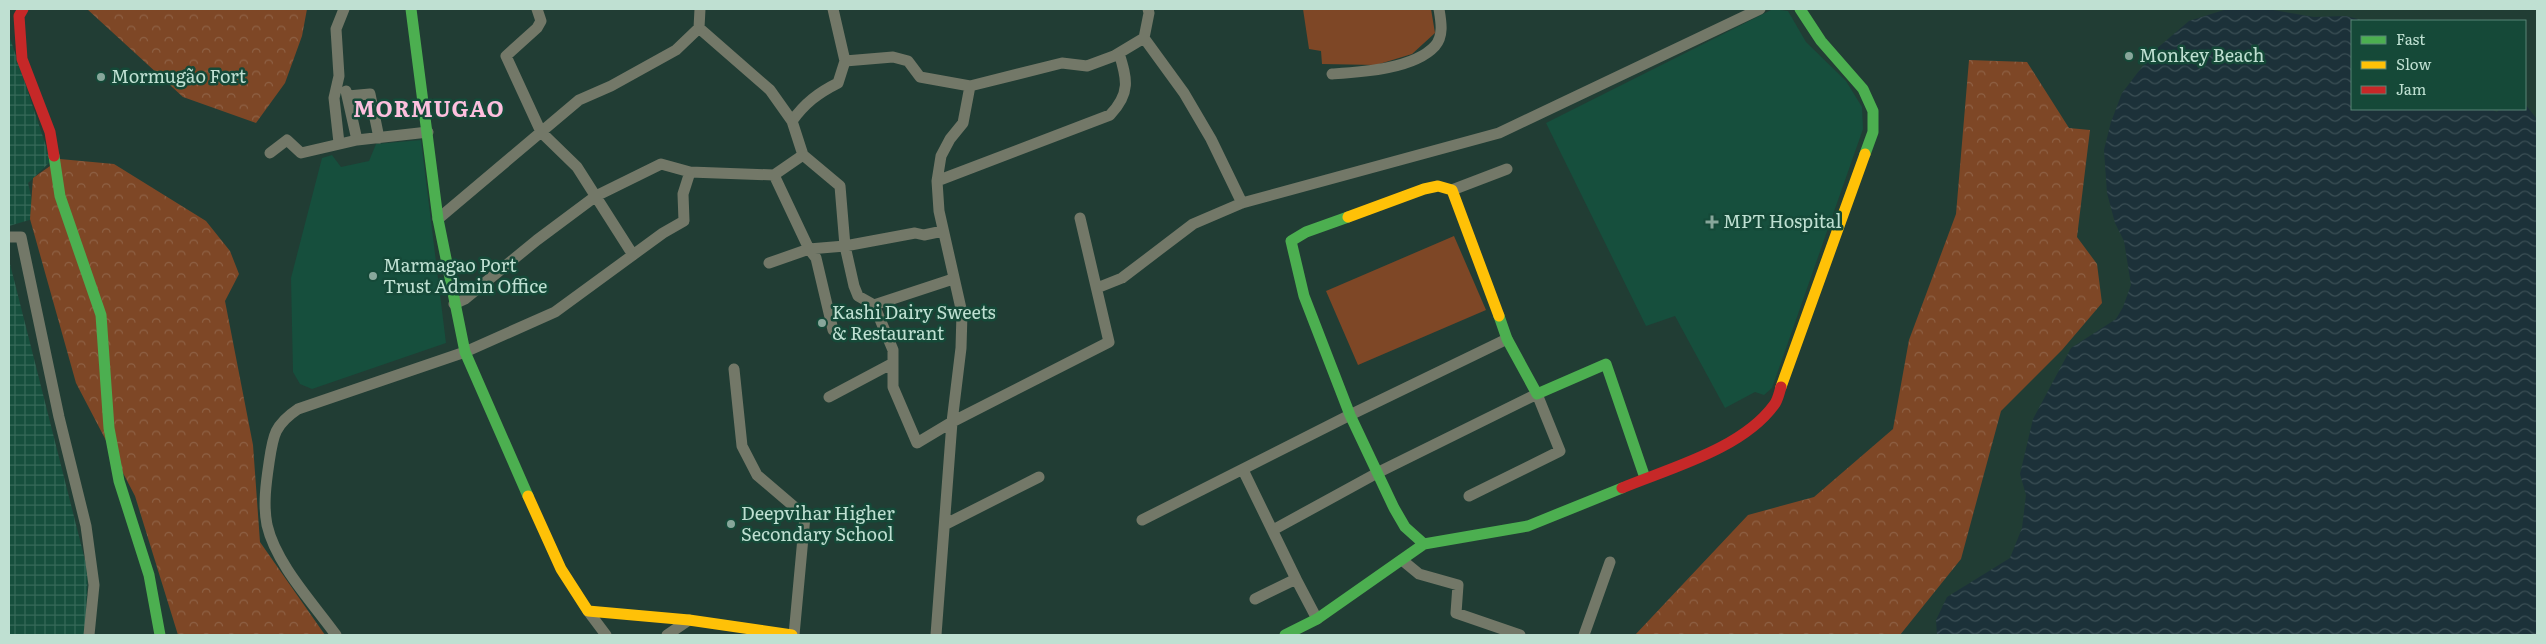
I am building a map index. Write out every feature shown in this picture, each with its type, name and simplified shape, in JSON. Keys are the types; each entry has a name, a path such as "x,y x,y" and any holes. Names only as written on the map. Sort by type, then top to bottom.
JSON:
{"street":[{"path":"23,9 19,16 22,58 50,132 60,196 101,315 109,428 120,482 149,575 160,635"},
{"path":"339,143 334,98 339,76 336,29 344,9"},
{"path":"411,9 438,219 465,352 561,569 606,635"},
{"path":"537,9 541,21 537,28 506,56 541,132 577,167 633,255"},
{"path":"438,219 580,100 611,86 676,50 698,28 700,9"},
{"path":"792,121 802,106 816,94 838,84 845,61 833,9"},
{"path":"1332,74 1375,71 1419,58 1436,45 1442,29 1439,9"},
{"path":"1097,288 1122,278 1193,224 1242,203 1499,134 1760,9"},
{"path":"1285,635 1317,619 1424,544 1528,526 1722,447 1756,424 1775,404 1873,132 1873,111 1864,89 1821,41 1800,9"},
{"path":"845,61 893,57 908,62 920,77 970,86 1062,63 1087,66 1118,53 1144,38 1152,10"},
{"path":"698,28 770,90 792,121 803,154 840,186 845,246 858,296 874,305 892,350 893,387 917,444 952,422 1109,342 1080,218"},
{"path":"1144,38 1184,93 1211,139 1242,203"},
{"path":"937,181 1110,115 1122,102 1125,89 1126,78 1118,53"},
{"path":"339,76 348,96 357,140"},
{"path":"936,635 946,524 952,422 961,348 962,313 943,231 937,181 941,156 950,139 963,123 970,86"},
{"path":"348,96 370,94 379,138"},
{"path":"270,153 287,140 301,153 357,140 428,132"},
{"path":"454,304 465,299 537,240 596,196 661,164 690,172 774,174 803,154"},
{"path":"1424,544 1405,527 1350,415 1304,296 1291,241 1306,232 1424,189 1438,186 1452,190 1507,169"},
{"path":"336,635 278,553 267,524 265,490 272,439 282,420 298,409 465,352 555,312 663,233 684,221 682,194 690,172"},
{"path":"774,174 809,249 816,258 833,330"},
{"path":"1452,190 1507,339 1537,394 1560,451 1469,496"},
{"path":"769,263 809,249 845,246 915,233 924,235 943,231"},
{"path":"9,237 21,237 59,417 86,526 94,585 89,635"},
{"path":"874,305 953,279"},
{"path":"1142,520 1350,415 1507,339"},
{"path":"829,396 893,363"},
{"path":"1273,530 1379,472 1537,394 1606,364 1645,478"},
{"path":"588,611 689,620 793,635 805,516 757,475 742,446 734,369"},
{"path":"1243,470 1317,619"},
{"path":"946,524 1039,477"},
{"path":"1402,560 1419,574 1458,585 1456,613 1520,635"},
{"path":"1584,635 1610,562"},
{"path":"1255,599 1296,579"},
{"path":"667,635 689,620"}],"shaded area":[{"name":"MPT Hospital","path":"1773,9 1788,11 1806,42 1846,81 1862,107 1863,129 1772,388 1764,395 1755,392 1725,408 1675,316 1646,326 1546,123"},
{"path":"9,35 51,161 28,183 36,218 9,226"},
{"path":"421,140 446,343 312,389 300,384 293,372 291,278 322,158 332,155 341,167 369,161 376,144"},
{"path":"9,260 88,572 85,635 9,635"}],"green space":[{"path":"87,9 307,9 302,36 285,83 256,123 183,97"},
{"path":"1303,9 1431,9 1435,33 1412,54 1376,65 1322,64 1321,51 1309,49"},
{"path":"1969,60 2027,62 2069,128 2090,130 2077,237 2097,264 2102,303 2062,350 2001,411 1961,559 1900,635 1635,635 1748,515 1814,497 1893,429 1909,340 1956,214"},
{"path":"60,159 114,164 206,221 230,251 239,274 225,301 253,445 260,542 325,635 178,635 135,496 76,383 30,219 33,178"},
{"path":"1454,236 1486,310 1358,365 1326,291"}],"water":[{"path":"2227,9 2267,9 2314,17 2346,16 2362,20 2351,20 2351,110 2493,110 2497,112 2498,110 2526,110 2526,105 2537,119 2537,635 1937,635 1936,620 1947,597 2010,558 2022,528 2026,495 2020,474 2033,419 2071,348 2116,319 2123,307 2131,285 2124,241 2115,223 2107,193 2104,150 2111,122 2122,93 2155,50 2189,21"}],"traffic: fast":[{"path":"411,9 438,219 465,352 528,496"},
{"path":"1800,9 1821,41 1863,89 1873,111 1873,132 1865,154"},
{"path":"54,156 60,196 101,315 109,428 119,481 149,575 160,635"},
{"path":"1348,217 1306,232 1291,241 1304,296 1350,415 1394,508 1405,527 1424,544"},
{"path":"1499,316 1507,339 1537,394 1606,364 1645,478"},
{"path":"1285,635 1317,619 1424,544 1528,526 1622,488"}],"traffic: slow":[{"path":"1781,387 1865,154"},
{"path":"1348,217 1424,189 1438,186 1452,190 1499,316"},
{"path":"528,496 561,569 588,611 689,620 792,635"}],"traffic: jam":[{"path":"23,9 19,16 22,59 50,132 54,156"},
{"path":"1622,488 1704,456 1744,434 1774,405 1781,387"}],"place":[{"name":"Monkey Beach","path":"2129,56"},
{"name":"Mormugão Fort","path":"101,77"},
{"name":"MPT Hospital","path":"1712,222"},
{"name":"Marmagao Port Trust Admin Office","path":"373,276"},
{"name":"Kashi Dairy Sweets & Restaurant","path":"822,323"},
{"name":"Deepvihar Higher Secondary School","path":"731,524"}],"district":[{"name":"MORMUGAO","path":"429,109"}]}
